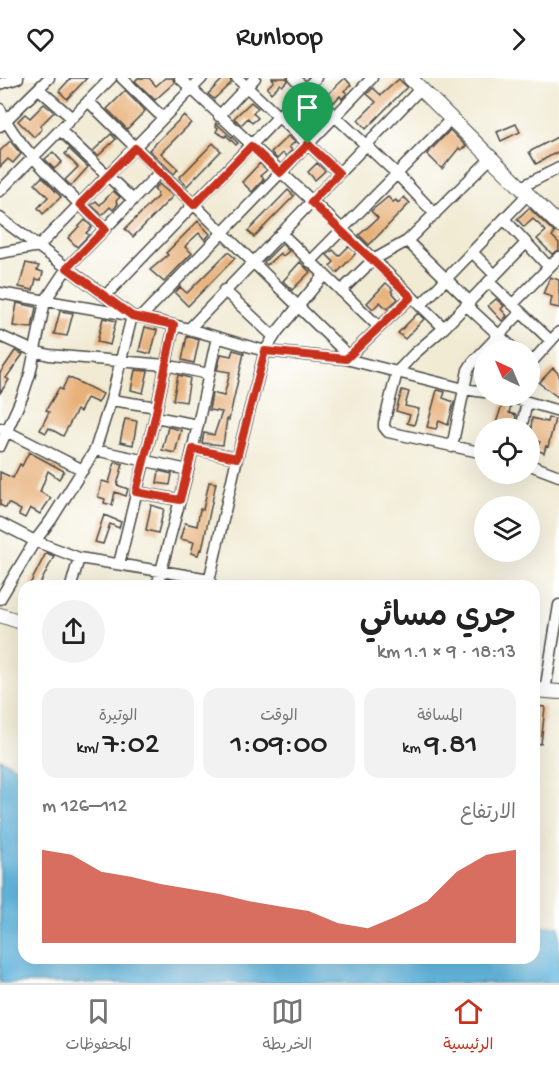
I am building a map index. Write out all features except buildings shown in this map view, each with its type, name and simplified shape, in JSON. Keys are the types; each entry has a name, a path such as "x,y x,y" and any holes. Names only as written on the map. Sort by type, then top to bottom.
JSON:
{"street":[{"path":"0,84 18,78"},
{"path":"3,124 49,78"},
{"path":"0,190 111,78"},
{"path":"122,78 163,118"},
{"path":"180,78 444,328"},
{"path":"0,253 39,246 202,78"},
{"path":"237,78 339,173"},
{"path":"219,116 255,78"},
{"path":"294,78 397,174 435,214"},
{"path":"105,296 315,78"},
{"path":"0,599 35,540 51,520 95,450 120,362 136,317 372,78"},
{"path":"411,78 559,225"},
{"path":"189,329 224,290 421,88"},
{"path":"39,89 72,118"},
{"path":"88,101 348,358"},
{"path":"0,109 3,124 105,229"},
{"path":"310,262 452,118"},
{"path":"60,130 133,200"},
{"path":"341,291 373,260 407,241 492,158"},
{"path":"420,306 504,219 525,190 559,168"},
{"path":"0,446 4,430 30,374 45,301 67,268 160,172"},
{"path":"0,218 136,317"},
{"path":"504,219 549,267"},
{"path":"280,233 379,327"},
{"path":"407,241 504,340"},
{"path":"474,451 386,430 384,423 397,372 444,328 526,243"},
{"path":"472,252 517,308 555,336 540,353"},
{"path":"452,447 468,370 559,257"},
{"path":"210,580 237,458 265,351 273,336 324,275"},
{"path":"224,290 273,336"},
{"path":"0,293 174,325 265,351 348,358 474,390"},
{"path":"348,358 411,297"},
{"path":"119,564 156,412 174,325"},
{"path":"0,336 49,355 165,365 209,374"},
{"path":"158,580 188,470 218,338"},
{"path":"111,400 198,426"},
{"path":"540,406 559,411"},
{"path":"4,430 82,470"},
{"path":"193,449 237,458"},
{"path":"95,450 188,470"},
{"path":"540,469 559,476"},
{"path":"136,492 180,500"},
{"path":"0,523 79,558 161,570 198,580"},
{"path":"73,580 79,558"},
{"path":"546,691 559,605"},
{"path":"0,615 18,621"}],"water":[{"path":"0,759 18,769 18,964 540,964 540,927 559,926 559,983 0,983"}],"route":[{"path":"308,144 339,173 311,202 411,297 346,359 265,351 237,458 193,449 180,500 136,492 155,417 174,325 132,316 67,268 105,229 80,204 135,148 194,205 251,146 280,173 308,144"}]}
